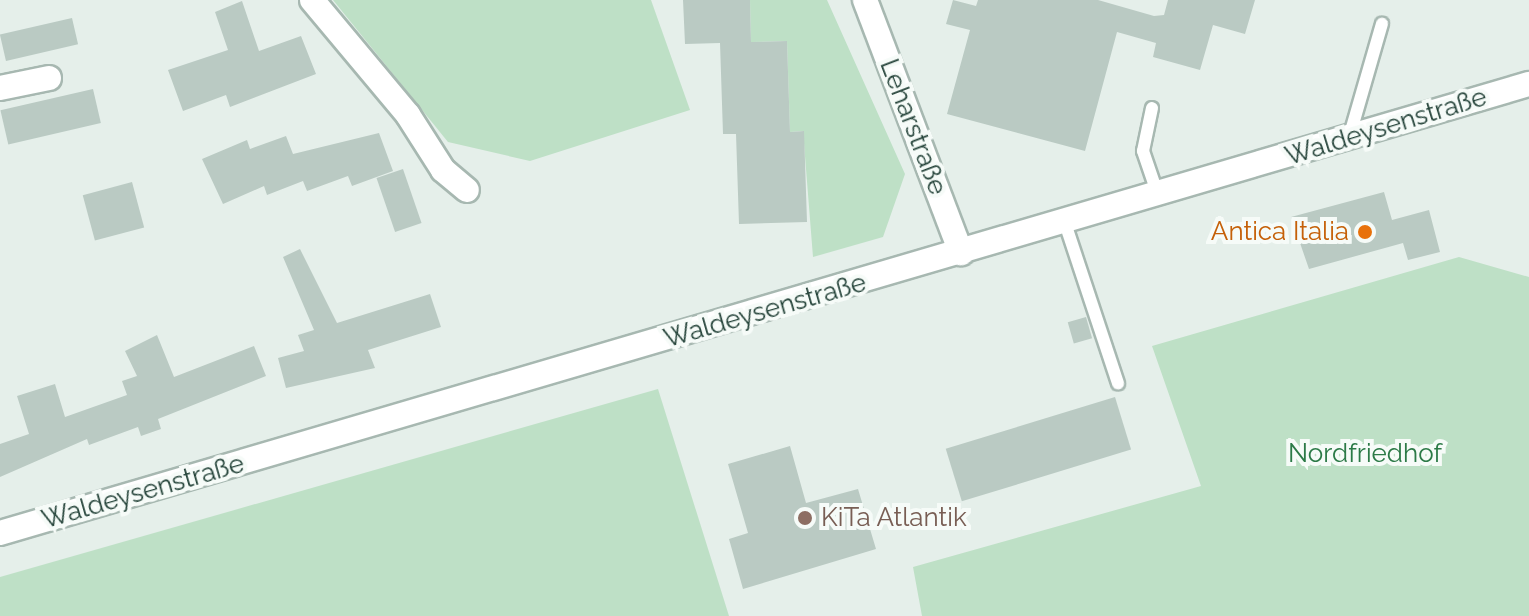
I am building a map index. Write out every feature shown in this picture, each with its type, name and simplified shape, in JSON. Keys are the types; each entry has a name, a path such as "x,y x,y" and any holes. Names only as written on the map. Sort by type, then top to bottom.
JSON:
{"street":[{"path":"312,0 408,115 443,170 467,190"},
{"name":"Leharstraße","path":"865,0 961,253"},
{"path":"0,88 49,78"},
{"name":"Waldeysenstraße","path":"0,533 1065,223 1529,84"}],"lane":[{"path":"1349,138 1382,24"},
{"path":"1152,108 1143,151 1158,195"},
{"path":"1065,223 1118,383"}],"green space":[{"path":"333,0 651,0 690,110 530,161 448,142"},
{"path":"750,0 827,0 905,174 883,237 813,257 803,131 790,132 787,41 751,42"},
{"name":"Nordfriedhof","path":"1459,257 1529,277 1529,616 922,616 913,567 1201,486 1152,346"},
{"path":"658,389 729,616 0,616 0,577"}],"building":[{"path":"683,0 750,0 751,42 787,41 790,132 804,131 807,222 739,224 736,134 723,134 720,43 685,44"},
{"path":"953,0 976,6 978,0 1098,0 1154,16 1164,15 1168,0 1255,0 1245,34 1213,25 1200,70 1153,57 1156,43 1117,32 1085,151 947,114 970,30 946,24"},
{"path":"242,1 259,51 301,36 316,74 230,107 226,95 183,111 168,70 228,50 215,12"},
{"path":"72,18 78,44 6,61 0,35"},
{"path":"93,89 101,123 8,144 0,110"},
{"path":"379,133 393,171 352,186 348,176 307,191 303,181 267,195 264,186 223,204 202,159 247,140 250,149 286,136 293,154"},
{"path":"403,169 422,223 395,232 377,178"},
{"path":"132,182 144,227 95,241 83,195"},
{"name":"Antica Italia","path":"1384,192 1392,220 1429,210 1440,252 1408,260 1403,243 1309,269 1291,217"},
{"path":"300,249 337,323 430,294 441,327 368,350 375,368 286,388 278,358 304,351 298,335 314,330 283,257"},
{"path":"1086,317 1092,338 1074,343 1068,322"},
{"path":"157,335 174,377 254,346 266,376 158,419 161,429 141,436 138,427 89,445 87,439 0,477 0,444 29,434 17,396 55,384 65,417 127,395 122,381 137,376 125,351"},
{"path":"1115,397 1131,450 962,501 946,449"},
{"name":"KiTa Atlantik","path":"790,446 806,503 858,489 876,549 743,589 729,539 748,533 728,464"}],"place":[{"name":"Antica Italia","path":"1365,232"},
{"name":"KiTa Atlantik","path":"805,518"}]}
